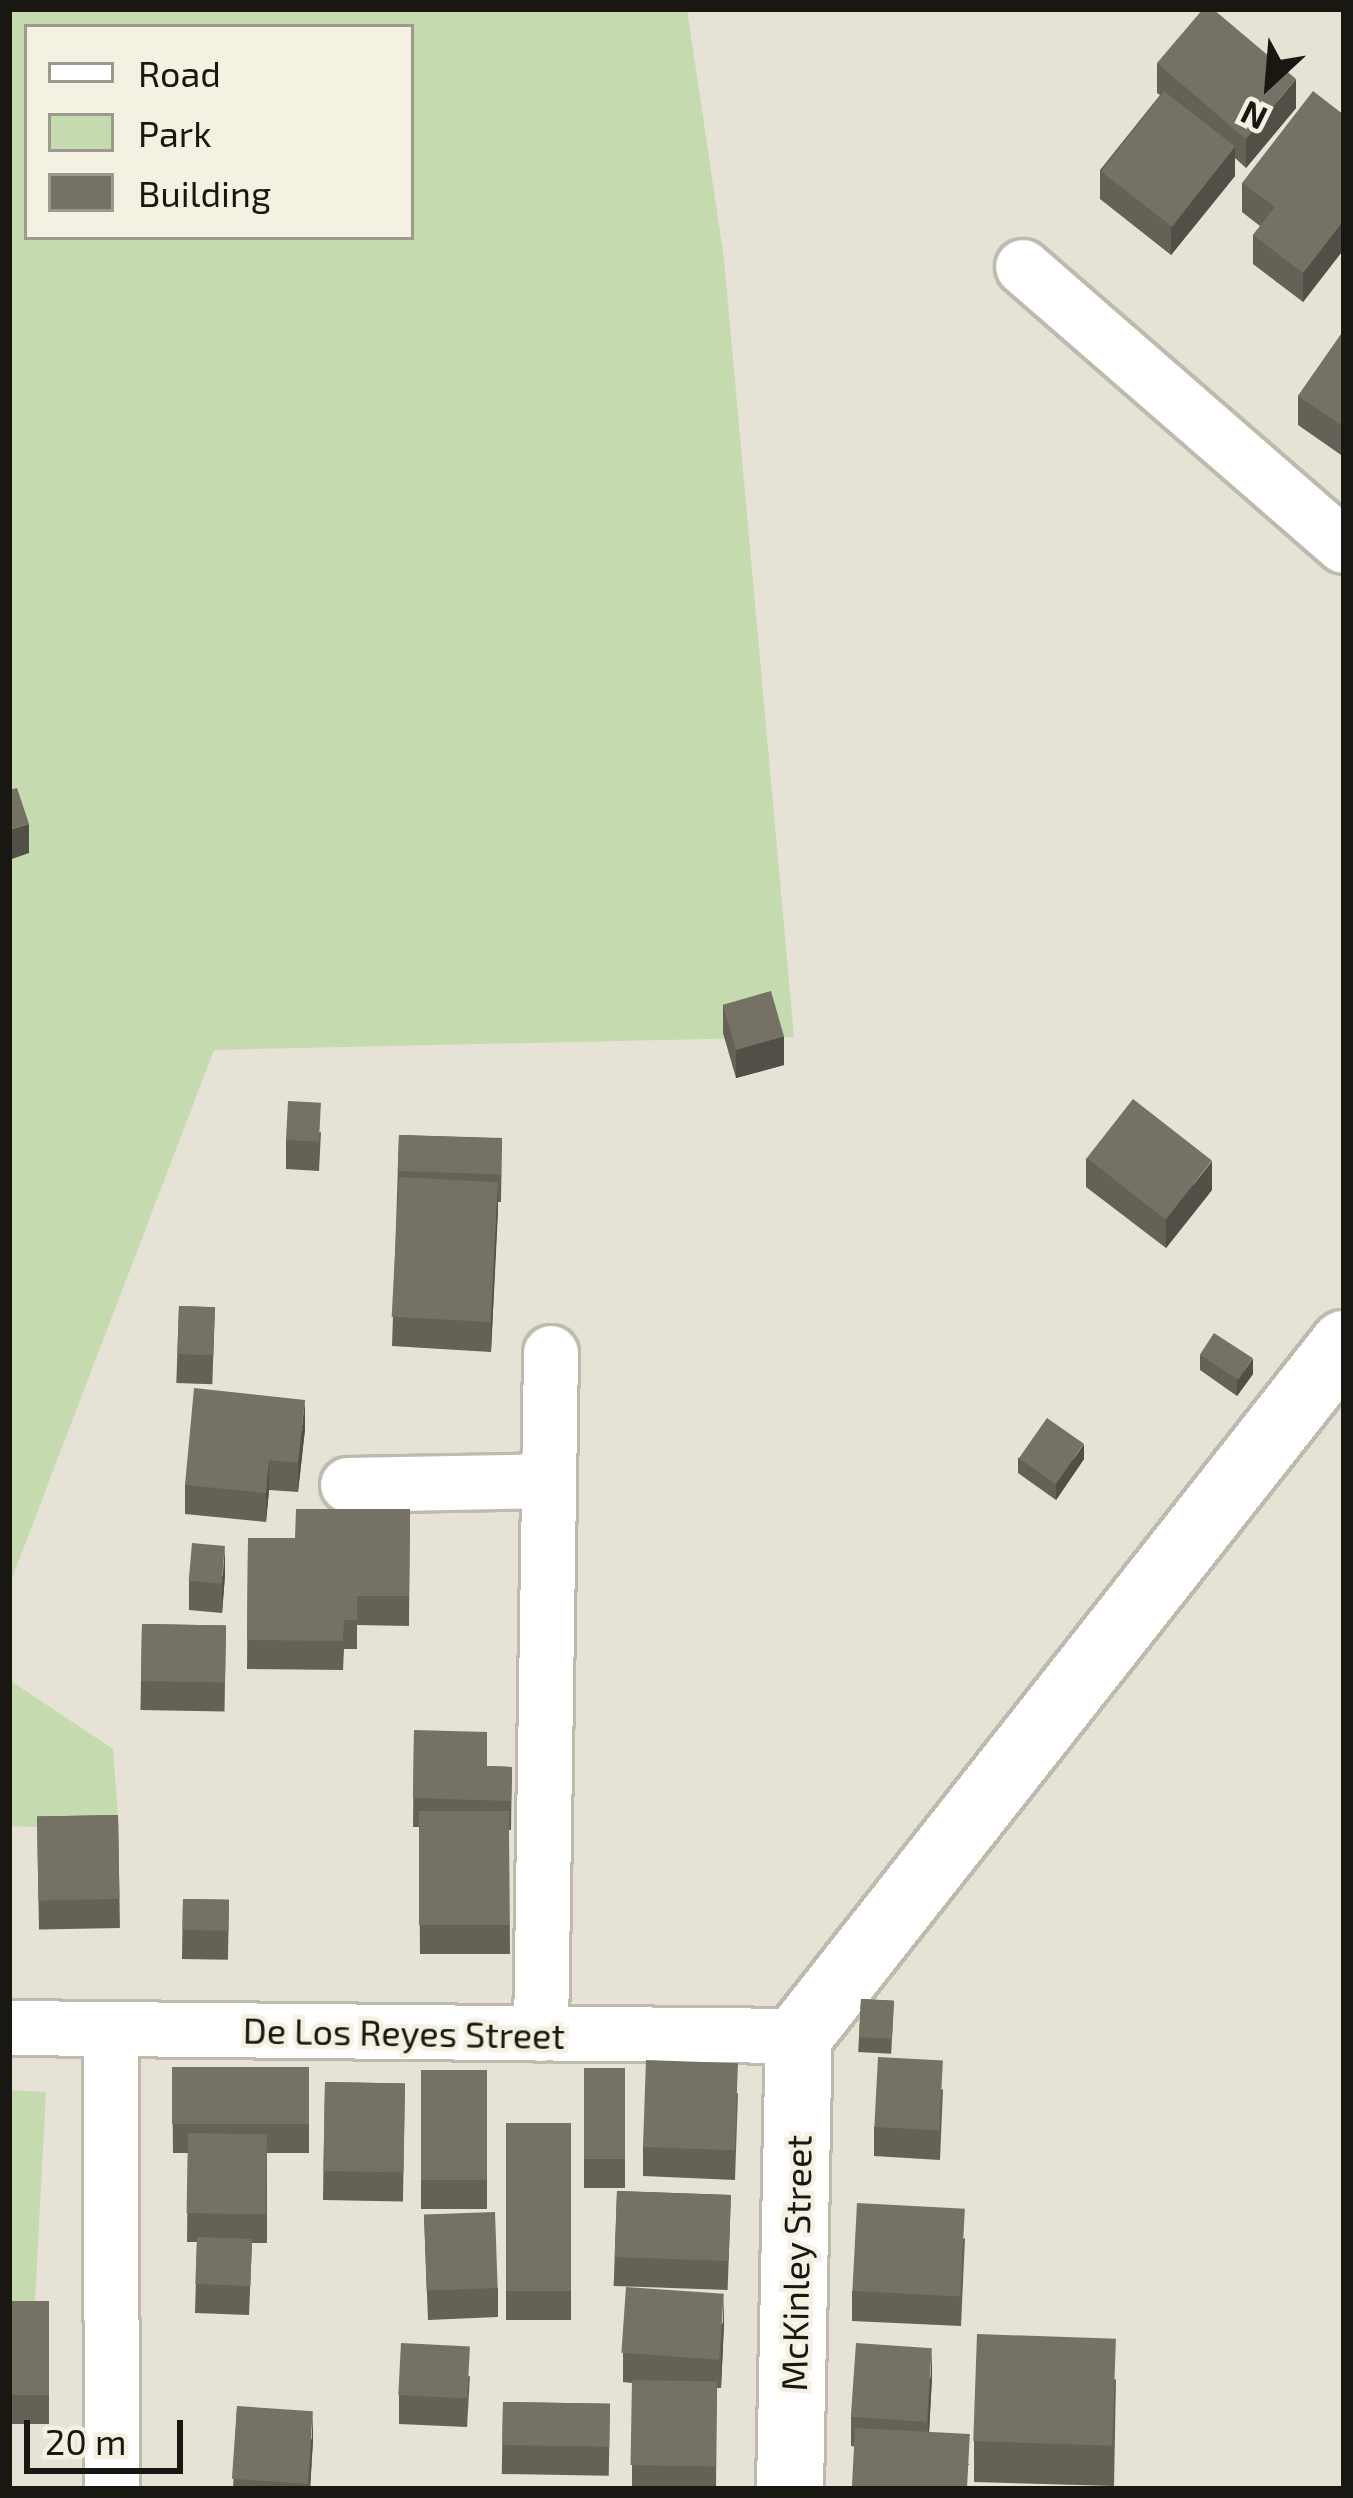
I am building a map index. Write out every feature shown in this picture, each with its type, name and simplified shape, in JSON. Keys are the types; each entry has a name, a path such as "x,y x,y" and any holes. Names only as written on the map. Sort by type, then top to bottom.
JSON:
{"street":[{"path":"1023,267 1344,546"},
{"path":"799,2036 1344,1344"},
{"path":"541,2034 551,1353"},
{"path":"348,1485 549,1481"},
{"name":"De Los Reyes Street","path":"9,2028 799,2036"},
{"path":"111,2029 112,2489"},
{"name":"McKinley Street","path":"790,2489 799,2036"}],"green space":[{"path":"9,9 687,9 724,259 794,1037 214,1050 9,1586"},
{"path":"9,1680 113,1749 119,1830 9,1826"},
{"path":"9,2090 46,2092 34,2314 9,2312"}],"building":[{"path":"1203,9 1213,9 1296,79 1246,139 1157,63"},
{"path":"1164,91 1235,146 1172,227 1101,171"},
{"path":"1313,91 1344,115 1344,220 1303,273 1253,235 1275,207 1242,183"},
{"path":"1344,330 1344,427 1298,396"},
{"path":"17,788 29,824 9,830 9,790"},
{"path":"771,991 784,1036 736,1050 723,1005"},
{"path":"1133,1099 1212,1161 1166,1220 1087,1158"},
{"path":"288,1101 321,1103 319,1142 286,1140"},
{"path":"399,1135 502,1139 501,1175 398,1171"},
{"path":"399,1177 498,1182 491,1322 392,1317"},
{"path":"179,1306 215,1307 213,1355 177,1354"},
{"path":"1214,1333 1253,1358 1238,1380 1200,1355"},
{"path":"194,1388 305,1400 298,1463 269,1460 266,1493 185,1485"},
{"path":"1047,1418 1084,1444 1056,1484 1019,1458"},
{"path":"296,1509 410,1509 409,1596 357,1596 357,1620 344,1620 343,1641 247,1640 248,1538 295,1538"},
{"path":"192,1543 225,1546 222,1584 189,1581"},
{"path":"142,1624 226,1625 225,1682 141,1681"},
{"path":"414,1730 487,1732 487,1766 512,1767 511,1801 413,1798"},
{"path":"419,1811 509,1811 509,1925 419,1925"},
{"path":"118,1815 119,1899 38,1900 37,1816"},
{"path":"183,1899 229,1900 228,1931 182,1930"},
{"path":"861,1999 894,2001 892,2039 859,2037"},
{"path":"878,2057 943,2060 939,2130 874,2127"},
{"path":"646,2060 738,2063 735,2150 643,2147"},
{"path":"172,2067 309,2067 309,2124 172,2124"},
{"path":"584,2068 625,2068 625,2159 584,2159"},
{"path":"421,2070 487,2070 487,2180 421,2180"},
{"path":"325,2082 405,2083 403,2172 323,2171"},
{"path":"506,2123 571,2123 571,2291 506,2291"},
{"path":"188,2133 267,2134 266,2214 187,2213"},
{"path":"617,2191 731,2195 729,2261 615,2257"},
{"path":"857,2203 965,2209 960,2297 852,2291"},
{"path":"495,2212 498,2288 427,2290 424,2214"},
{"path":"197,2237 252,2239 250,2286 195,2284"},
{"path":"626,2287 724,2294 719,2360 621,2353"},
{"path":"9,2301 49,2301 49,2395 9,2395"},
{"path":"977,2334 1116,2339 1112,2446 973,2441"},
{"path":"401,2343 470,2347 467,2399 398,2395"},
{"path":"856,2343 932,2348 927,2422 851,2417"},
{"path":"632,2380 717,2381 716,2466 631,2465"},
{"path":"503,2402 610,2404 609,2447 502,2445"},
{"path":"237,2406 313,2411 308,2484 232,2479"},
{"path":"855,2428 970,2434 967,2489 852,2489"}]}
